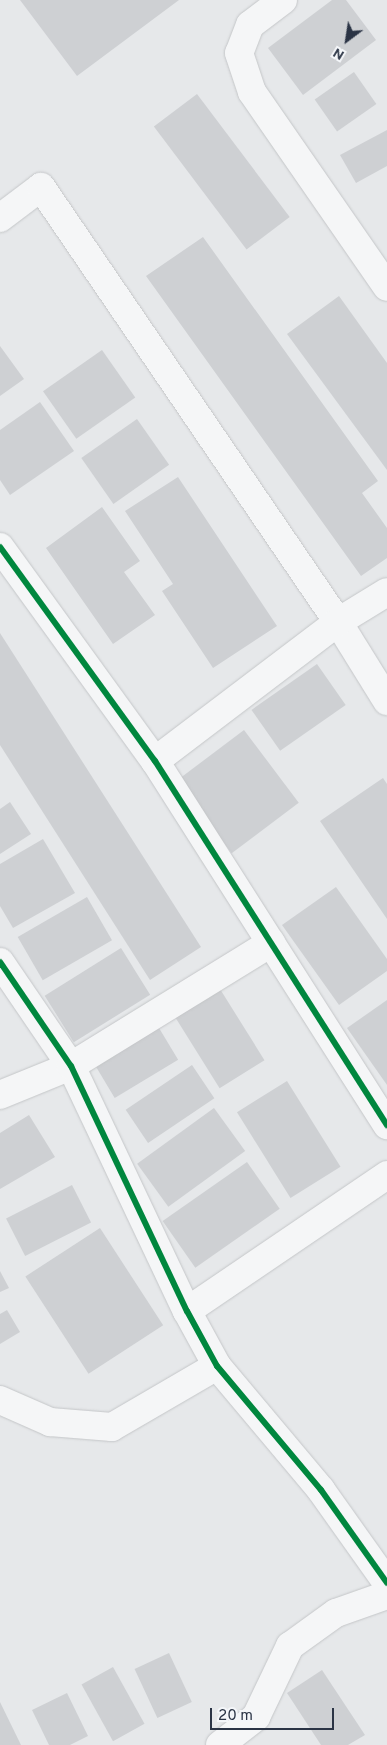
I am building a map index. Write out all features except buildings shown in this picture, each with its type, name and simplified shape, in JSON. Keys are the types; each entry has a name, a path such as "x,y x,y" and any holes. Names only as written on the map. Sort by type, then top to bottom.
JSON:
{"street":[{"path":"283,0 250,25 239,54 252,92 387,287"},
{"path":"0,218 41,187 338,622 387,701"},
{"path":"0,547 154,761 387,1125"},
{"path":"154,761 338,622 387,592"},
{"path":"0,1095 71,1066 271,944"},
{"path":"0,962 71,1066 188,1310 217,1366 321,1490 387,1583"},
{"path":"188,1310 387,1174"},
{"path":"0,1400 50,1422 112,1427 217,1366"},
{"path":"220,1745 256,1717 290,1646 336,1612 387,1595"}],"cycle path":[{"path":"0,547 155,761 387,1125"},
{"path":"0,962 71,1066 187,1311 217,1366 321,1490 387,1583"}]}
